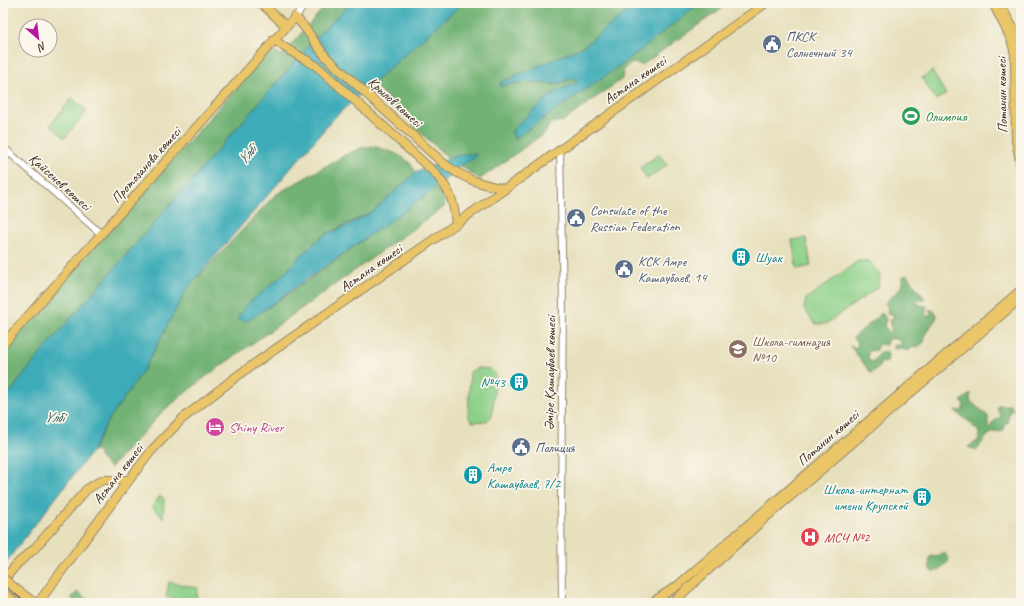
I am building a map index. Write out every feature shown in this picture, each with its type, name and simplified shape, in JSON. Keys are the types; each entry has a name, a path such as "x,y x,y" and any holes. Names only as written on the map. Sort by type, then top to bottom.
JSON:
{"main road":[{"path":"261,3 286,26"},
{"name":"Астана көшесі","path":"36,603 48,590 152,450 182,420 241,373 456,224 766,3"},
{"name":"Потанин көшесі","path":"993,3 1011,39 1015,54 1018,136 1021,166"},
{"name":"Потанин көшесі","path":"999,3 1016,33 1021,46"},
{"name":"Протозанова көшесі","path":"3,344 295,17"},
{"name":"Крылов көшесі","path":"295,17 306,28 316,46 326,58 443,164 455,173 478,184 505,189"},
{"name":"Крылов көшесі","path":"274,40 285,49 306,59 319,68 434,173 443,183 454,203 456,224"},
{"name":"Потанин көшесі","path":"651,603 677,586 1021,290"},
{"name":"Потанин көшесі","path":"672,603 761,522 1021,298"},
{"path":"36,603 3,580 17,564 34,549 87,489 102,480 129,480"},
{"path":"47,603 48,590"},
{"path":"3,593 13,601"}],"street":[{"name":"Протозанова көшесі","path":"295,17 307,3"},
{"name":"Қайсенов көшесі","path":"3,147 100,234"},
{"name":"Әміре Қашаубаев көшесі","path":"560,150 563,304 561,501 564,601"},
{"path":"3,160 9,153"}],"green space":[{"path":"328,3 351,3 318,35 46,347 3,401 3,350 269,51 282,55"},
{"path":"463,3 638,3 584,46 500,83 501,86 523,82 557,84 573,78 577,80 573,85 559,90 539,105 512,131 514,139 632,57 700,3 729,3 642,65 634,63 628,65 624,71 622,79 562,122 551,124 546,132 480,179 447,157 378,89 374,82"},
{"path":"932,71 946,94 936,100 922,78"},
{"path":"72,98 87,111 65,138 50,125"},
{"path":"372,146 384,149 404,158 413,167 415,173 372,212 324,235 303,253 285,273 246,306 238,320 249,320 303,284 436,187 443,196 445,206 204,378 163,411 110,468 100,458 98,451 93,450 107,422 143,371 187,289 275,195 347,154 361,148"},
{"path":"659,154 667,165 647,179 640,168"},
{"path":"806,238 811,266 797,269 792,240"},
{"path":"858,261 869,261 880,275 878,287 826,324 815,324 804,309 806,299"},
{"path":"907,275 925,299 924,301 916,299 915,301 920,305 927,306 925,313 927,316 931,316 929,309 934,311 937,315 936,319 926,332 924,342 918,347 911,346 910,348 912,348 908,351 899,348 896,350 894,345 898,346 901,344 900,340 888,338 886,345 878,344 876,350 868,351 868,360 873,362 880,352 886,351 888,355 887,362 880,363 879,367 871,373 850,346 856,348 858,344 853,338 882,313 886,319 884,326 889,332 892,331 889,320 893,319 894,315 887,314 888,307 885,303 903,285 902,277"},
{"path":"479,368 490,369 496,374 492,416 487,421 472,422 468,416 470,372"},
{"path":"971,393 971,402 988,416 988,428 991,427 993,422 1001,417 997,407 998,405 1010,405 1013,410 1010,410 1007,423 1004,424 1004,430 1000,433 996,432 989,435 977,450 968,447 979,440 979,431 955,410 962,411 964,405 961,401"},
{"path":"160,496 164,499 163,518 152,507"},
{"path":"941,553 945,553 949,561 940,570 933,572 930,570 929,558 931,556 937,557"},
{"path":"169,582 198,588 195,603 166,597"},
{"path":"78,592 92,603 73,603 72,597"}],"water":[{"name":"Үлбі","path":"351,3 463,3 336,116 187,289 143,371 107,422 93,450 3,566 3,401 46,347 318,35"},
{"path":"638,3 700,3 632,57 514,139 512,131 516,126 548,98 559,90 571,86 577,80 573,78 557,84 523,82 500,86 500,83 584,46"},
{"path":"476,154 475,158 458,167 451,176 407,209 248,321 237,320 245,306 285,273 303,253 324,235 348,225 372,212 415,173 453,157"}],"tram line":[{"path":"3,585 26,603"}],"place":[{"name":"ПКСК Солнечный 34","path":"772,44"},
{"name":"Олимпия","path":"911,116"},
{"name":"Consulate of the Russian Federation","path":"576,218"},
{"name":"Шуак","path":"741,257"},
{"name":"КСК Амре Кашаубаев, 14","path":"624,269"},
{"name":"Школа-гимназия №10","path":"738,349"},
{"name":"№43","path":"519,382"},
{"name":"Shiny River","path":"215,427"},
{"name":"Полиция","path":"521,447"},
{"name":"Амре Кашаубаев, 7/2","path":"473,475"},
{"name":"Школа-интернат имени Крупской","path":"922,497"},
{"name":"МСЧ №2","path":"810,537"}]}
